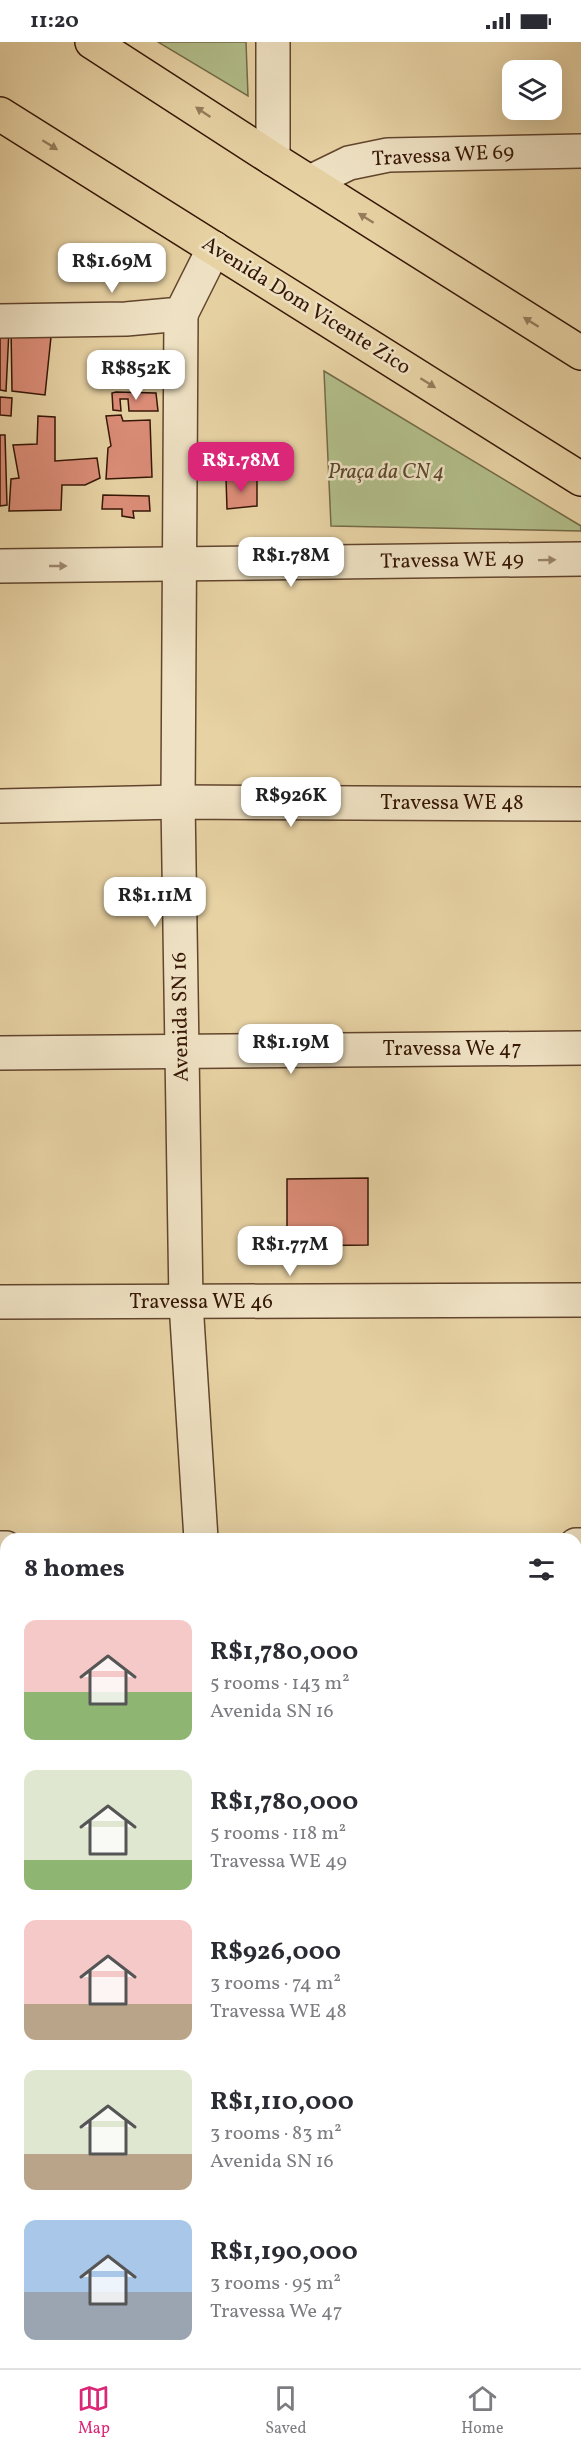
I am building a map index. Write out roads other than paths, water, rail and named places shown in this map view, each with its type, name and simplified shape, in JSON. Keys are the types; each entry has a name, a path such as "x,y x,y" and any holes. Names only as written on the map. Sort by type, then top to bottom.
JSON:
{"main road":[{"path":"92,42 581,353"},
{"name":"Avenida Dom Vicente Zico","path":"0,114 581,479"}],"street":[{"path":"273,42 273,159"},
{"name":"Travessa WE 69","path":"310,182 349,164 388,155 581,151"},
{"path":"0,321 126,319 181,314 214,248"},
{"name":"Avenida SN 16","path":"181,314 178,802 186,1303 201,1533"},
{"name":"Travessa WE 49","path":"0,566 581,559"},
{"name":"Travessa WE 48","path":"0,806 178,802 581,804"},
{"name":"Travessa We 47","path":"0,1053 581,1048"},
{"name":"Travessa WE 46","path":"0,1302 581,1300"}],"park label":[{"name":"Praça da CN 4","path":"386,472"}]}
